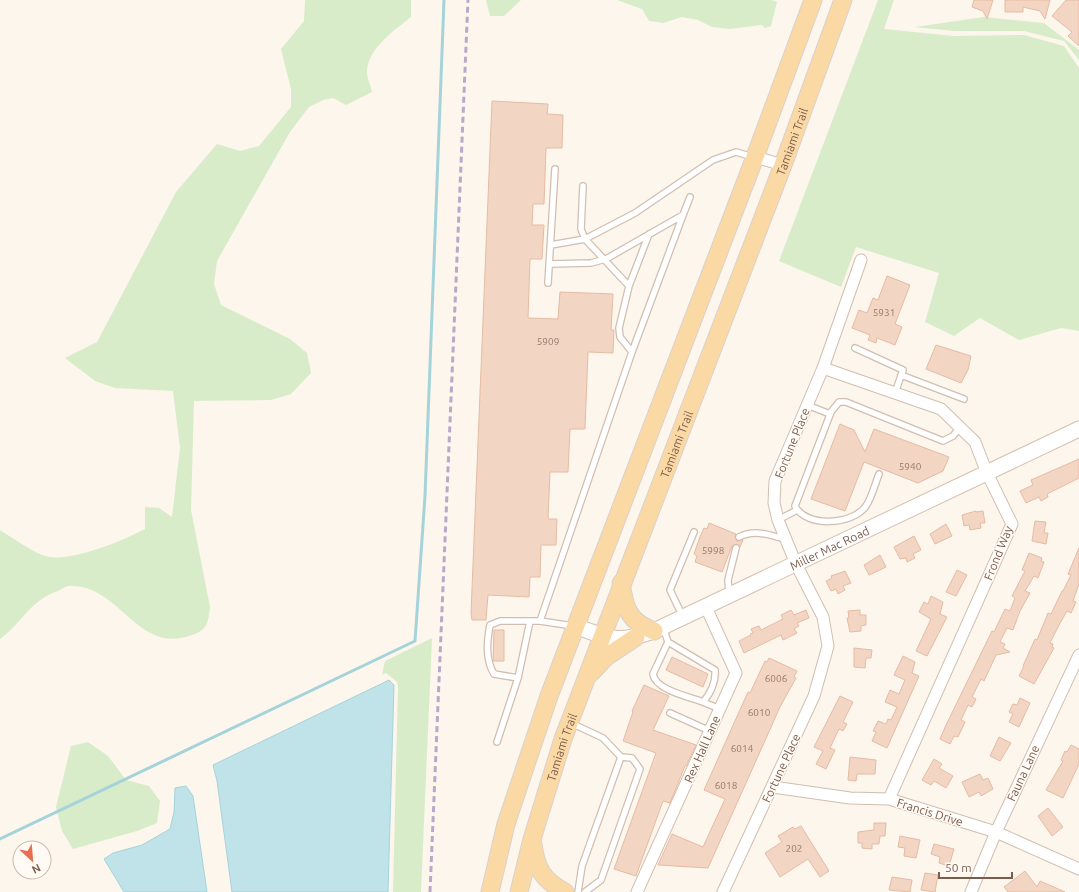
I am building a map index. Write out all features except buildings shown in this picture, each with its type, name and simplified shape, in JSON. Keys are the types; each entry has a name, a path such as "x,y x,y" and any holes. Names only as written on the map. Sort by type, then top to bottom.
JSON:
{"main road":[{"path":"490,892 506,824 526,761 575,626 755,157 813,0"},
{"name":"Tamiami Trail","path":"519,892 532,839 569,722 621,583 783,165 843,0"},
{"path":"621,583 624,602 634,621 641,626 658,629"},
{"path":"585,679 606,656 636,637"},
{"path":"532,839 537,866 542,875 553,886 565,892"}],"street":[{"path":"755,157 783,165"},
{"name":"Fortune Place","path":"723,892 814,696 828,646 823,617 796,564 778,520 774,503 775,481 822,368 861,260"},
{"name":"Frond Way","path":"822,368 941,409 975,442 987,473 1012,524 889,800"},
{"name":"Miller Mac Road","path":"575,626 610,639 621,640 636,637 658,629 1079,429"},
{"name":"Rex Hall Lane","path":"637,892 736,673 706,607"},
{"name":"Fauna Lane","path":"971,892 996,832 1079,655"},
{"name":"Francis Drive","path":"773,787 850,798 889,800 996,832 1079,869"}],"lane":[{"path":"551,245 564,244 585,239 635,213 713,160 736,152 755,157"},
{"path":"548,284 555,169"},
{"path":"583,186 582,229 585,239 594,251 606,259 629,286"},
{"path":"540,621 632,352 690,196"},
{"path":"550,264 591,263 606,259 683,215"},
{"path":"632,352 620,337 619,328 629,286 649,234"},
{"path":"855,348 902,370 895,393"},
{"path":"901,375 964,399"},
{"path":"880,474 866,507 850,518 834,522 808,518 797,510 795,506 830,414 839,402 846,402 943,441 953,436 960,427"},
{"path":"807,405 830,414"},
{"path":"778,520 797,510"},
{"path":"683,618 670,590 694,532"},
{"path":"740,537 749,532 762,533 786,539"},
{"path":"729,596 728,580 736,548"},
{"path":"518,678 494,674 489,666 487,646 490,625 500,621 540,621 575,626"},
{"path":"497,742 518,678 530,621"},
{"path":"658,629 668,642 714,670 716,677 708,697 703,702"},
{"path":"668,642 653,674 654,679 661,687 720,709"},
{"path":"670,713 710,731"},
{"path":"569,722 603,738 621,757 632,758 640,769 601,880 585,892"},
{"path":"578,892 582,866 621,757"}],"green space":[{"path":"305,0 411,0 411,17 382,41 371,57 367,74 372,92 346,105 333,98 323,100 309,107 290,132 217,261 214,284 221,305 290,339 307,353 311,373 291,394 271,400 194,401 191,510 210,607 206,626 200,632 189,636 171,639 155,635 141,627 102,595 87,588 69,586 48,595 36,603 6,635 0,639 0,530 26,547 42,555 65,557 109,545 145,529 145,507 159,508 172,517 180,448 173,391 115,388 95,381 65,358 97,342 176,192 217,144 240,151 259,146 291,107 291,89 281,49 304,21"},
{"path":"486,0 521,0 504,16 490,16"},
{"path":"617,0 771,0 777,2 771,26 765,28 762,25 730,29 712,27 698,20 682,17 663,23 649,21 642,9"},
{"path":"878,0 894,0 884,29 954,36 1024,35 1064,46 1079,68 1079,331 1061,328 1019,340 980,318 954,336 925,322 939,273 856,247 841,287 779,261"},
{"path":"984,17 1044,23 1079,50 1079,60 1064,41 1024,31 954,31 915,27"},
{"path":"432,638 421,892 393,892 398,686 397,682 386,673 382,675 385,661"},
{"path":"88,742 108,756 126,780 149,786 160,801 157,823 137,831 73,849 62,831 56,807 71,746"}],"water":[{"path":"389,680 394,685 388,892 232,892 217,781 213,765"},
{"path":"186,786 193,796 207,892 124,892 104,859 113,853 142,845 170,829 174,812 175,788"}],"waterway":[{"path":"0,839 415,641 425,496 444,0"}],"railway":[{"path":"430,892 468,0"}]}
